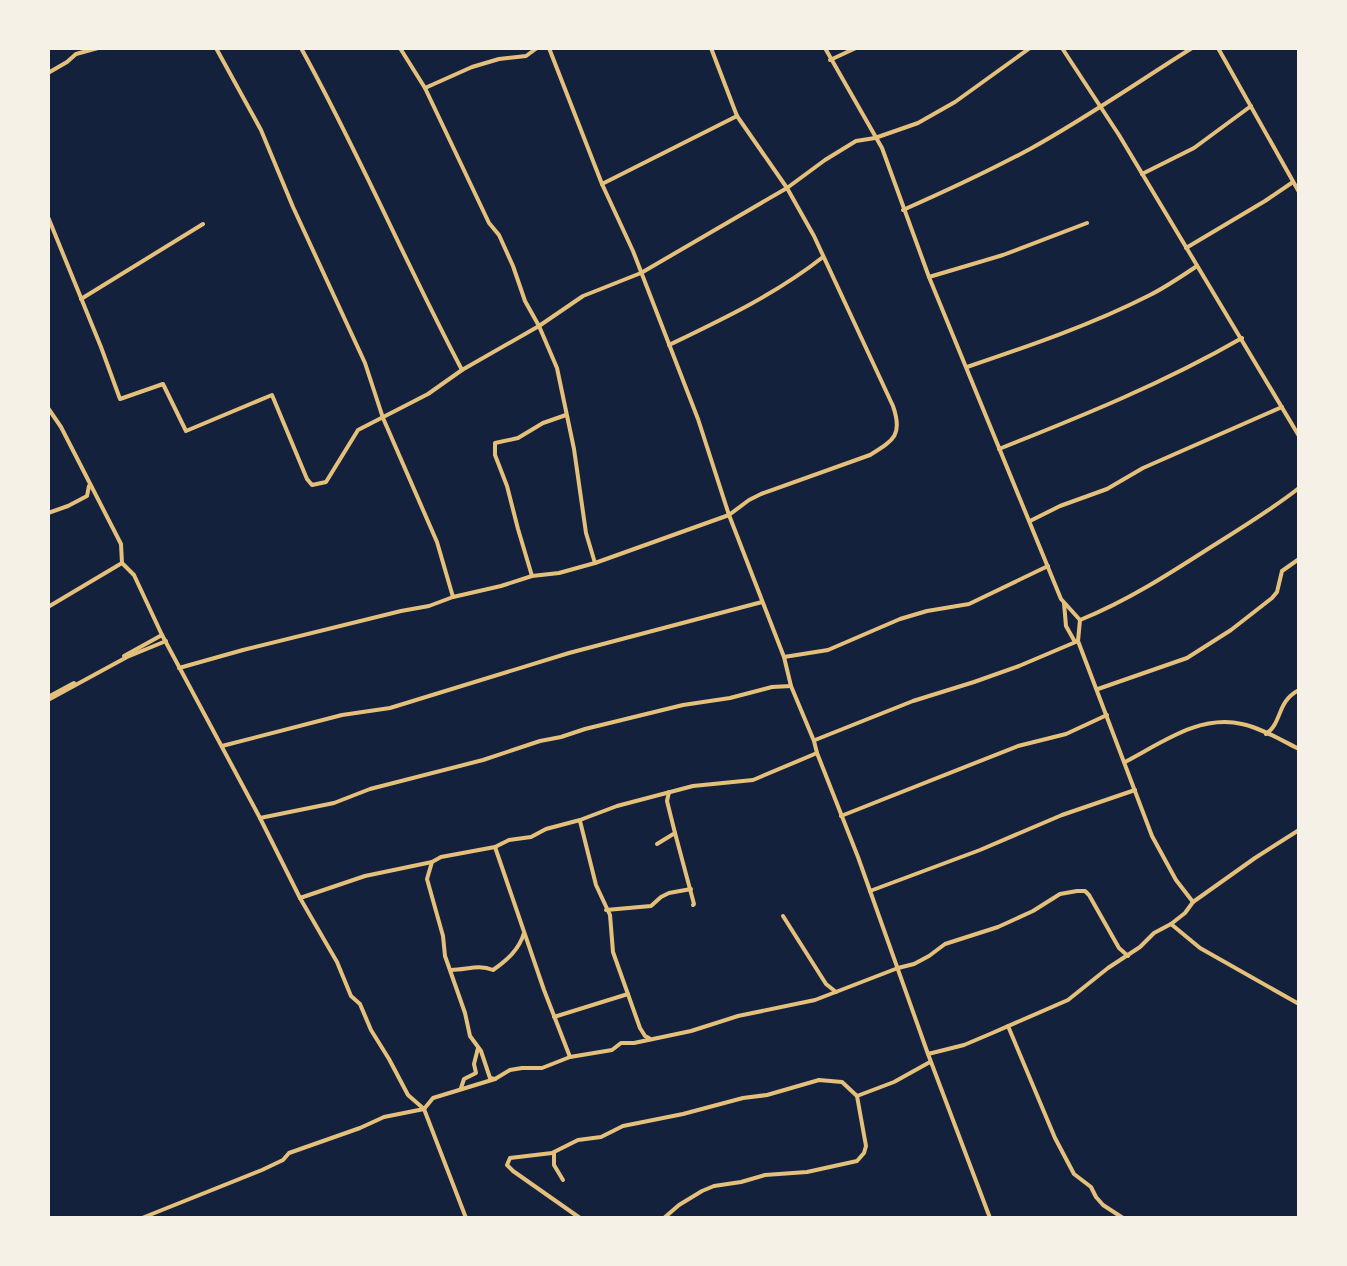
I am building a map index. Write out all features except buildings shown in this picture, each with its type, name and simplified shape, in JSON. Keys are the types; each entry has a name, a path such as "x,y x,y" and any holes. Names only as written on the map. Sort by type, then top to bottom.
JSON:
{"street":[{"path":"73,48 76,54"},
{"path":"48,73 76,54 98,48"},
{"path":"216,48 261,130 365,363 383,418 437,542 453,597"},
{"path":"301,48 462,370"},
{"path":"400,48 425,88 489,223 499,235 525,301 557,368 574,449 586,533 595,563"},
{"path":"425,88 472,67 499,59 526,56 537,48"},
{"path":"549,48 698,419 729,515 784,657 791,686 990,1218"},
{"path":"179,668 429,606 532,576 559,573 595,563 729,515 761,494 870,455 895,435 898,421 887,392 833,275 787,188 737,116 711,48"},
{"path":"825,48 882,148 929,277 1061,599 1080,620"},
{"path":"830,60 856,48"},
{"path":"48,217 120,399 163,384 186,431 272,395 312,485 326,482 358,430 428,394 583,296 641,273 787,188 856,141 875,138 918,123 955,102 1030,48"},
{"path":"1062,48 1101,106 1299,436"},
{"path":"903,210 1031,149 1192,48"},
{"path":"1218,48 1299,192"},
{"path":"1142,174 1194,148 1251,106"},
{"path":"602,184 737,116"},
{"path":"1186,248 1293,182"},
{"path":"929,277 1003,255 1087,223"},
{"path":"81,299 203,224"},
{"path":"669,345 752,304 796,278 823,257"},
{"path":"967,367 1046,341 1097,320 1153,294 1197,266"},
{"path":"999,449 1116,402 1242,338"},
{"path":"1029,522 1282,407"},
{"path":"49,412 61,427 121,544 122,563 134,575 179,668 337,962 351,996 360,1004 371,1030 408,1095 424,1109 466,1218"},
{"path":"532,576 507,486 495,455 495,443 518,438 543,423 566,415"},
{"path":"48,513 87,496 89,485"},
{"path":"1080,620 1120,603 1262,516 1299,488"},
{"path":"1098,689 1187,658 1231,630 1272,598 1277,592 1282,571 1299,559"},
{"path":"48,607 122,563"},
{"path":"784,657 828,650 900,619 969,604 1048,566"},
{"path":"222,746 342,715 390,708 569,653 762,602"},
{"path":"1064,603 1066,626 1077,641 1098,689 1152,836 1176,880 1193,902"},
{"path":"1077,641 1080,620"},
{"path":"48,699 162,635"},
{"path":"48,699 127,657 166,641"},
{"path":"814,741 1077,641"},
{"path":"260,818 334,803 370,789 483,760 585,729 683,705 791,686"},
{"path":"1266,734 1272,729 1284,701 1299,690"},
{"path":"841,816 1018,746 1066,734 1107,715"},
{"path":"1125,762 1170,737 1200,726 1238,723 1252,726 1299,749"},
{"path":"300,898 365,876 531,837 546,829 669,792 693,786 753,780 817,753"},
{"path":"870,891 1062,815 1135,790"},
{"path":"669,792 667,801 693,905"},
{"path":"580,820 596,885 611,922 613,952 640,1028 651,1040"},
{"path":"928,1054 964,1045 1068,1000 1140,947 1154,933 1171,924 1193,902 1299,830"},
{"path":"657,844 675,833"},
{"path":"495,847 570,1057"},
{"path":"432,862 427,879 443,936 445,956 470,1036 490,1078 495,1079"},
{"path":"606,910 651,906 669,893 691,889"},
{"path":"142,1218 262,1170 283,1160 289,1153 384,1117 424,1109 433,1098 495,1079 510,1070 542,1068 570,1057 612,1050 621,1043 651,1040 738,1016 815,1000 914,964 953,940 998,927 1033,911 1054,897 1085,891 1119,948 1128,956"},
{"path":"783,916 819,974 836,992"},
{"path":"1171,924 1200,948 1299,1004"},
{"path":"451,970 478,965 493,970 510,958 525,931"},
{"path":"554,1017 628,994"},
{"path":"1008,1026 1055,1138 1074,1174 1091,1187 1103,1205 1123,1218"},
{"path":"460,1090 464,1079 476,1073 474,1064 478,1048"},
{"path":"857,1096 894,1082 930,1062"},
{"path":"580,1218 507,1165 510,1158 552,1153 578,1140 601,1137 623,1126 767,1095 819,1080 842,1082 857,1096 866,1146 857,1161 714,1186 679,1205 664,1218"},
{"path":"555,1151 554,1165 563,1180"}]}
